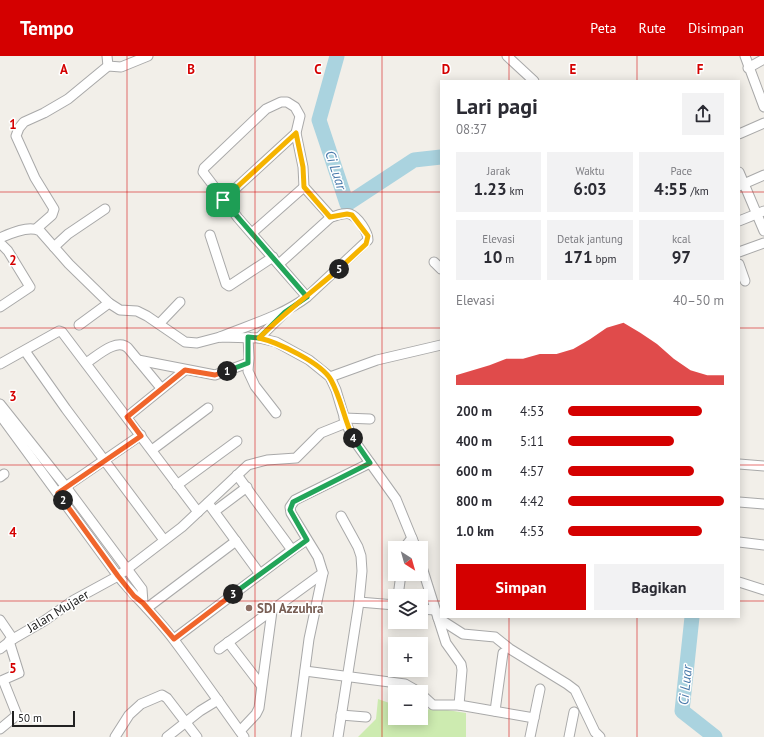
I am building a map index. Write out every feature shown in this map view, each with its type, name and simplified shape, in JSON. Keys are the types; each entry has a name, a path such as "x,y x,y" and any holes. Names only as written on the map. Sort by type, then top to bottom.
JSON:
{"street":[{"path":"107,56 108,66"},
{"path":"0,306 30,286 2,247 27,229 36,229 52,216 54,209 35,178 16,136 17,131 24,122 44,113 68,99 108,66 121,67 148,56"},
{"path":"507,56 533,80"},
{"path":"745,56 748,68 764,107"},
{"path":"748,68 764,59"},
{"path":"307,297 223,200 204,174 204,168 266,109 281,102 292,104 300,116 296,133 303,167 304,187 330,217"},
{"path":"740,134 764,123"},
{"path":"223,200 296,133"},
{"path":"764,175 741,185 760,213 764,231"},
{"path":"252,233 304,187"},
{"path":"54,247 68,234 105,209"},
{"path":"740,220 760,213"},
{"path":"210,235 226,284 229,286 276,260 330,217 347,214 352,215 366,232 368,240 307,297 285,312 259,338"},
{"path":"36,229 109,304 120,310 137,311 147,316 185,342 197,343 220,337 285,312"},
{"path":"740,252 764,243"},
{"path":"434,262 440,268"},
{"path":"740,267 745,281"},
{"path":"159,324 180,302"},
{"path":"79,325 109,304"},
{"path":"0,364 60,331 63,332 198,512"},
{"path":"220,337 248,337 276,342 309,360 330,377 336,390 345,421 353,439 396,499 413,541"},
{"path":"248,337 247,369 250,377 276,413"},
{"path":"86,363 119,344 126,346 161,388"},
{"path":"330,377 378,360 440,345"},
{"path":"25,351 163,543"},
{"path":"138,360 215,375 248,363"},
{"path":"127,417 185,370"},
{"path":"152,450 208,408"},
{"path":"1,409 66,487 142,589 145,605"},
{"path":"1,409 58,493 118,576 134,596 145,605 174,639 242,734 259,708 272,610"},
{"path":"345,421 370,419"},
{"name":"Jalan Mujaer","path":"0,649 11,640 44,621 74,600 127,570 163,543 248,466 255,463 296,458 321,433 345,421"},
{"path":"58,493 141,436"},
{"path":"177,485 236,441"},
{"path":"296,737 311,632 323,573 318,557 290,510 295,500 370,463"},
{"path":"740,464 764,466"},
{"path":"238,475 292,550"},
{"path":"214,511 247,487"},
{"path":"740,502 764,504"},
{"path":"208,503 260,574"},
{"path":"338,737 359,602 362,571 361,556 341,516"},
{"path":"174,639 307,540"},
{"path":"145,605 236,541"},
{"path":"740,542 764,545"},
{"path":"219,650 323,573"},
{"path":"426,581 446,643 458,660 462,670 459,705"},
{"path":"740,582 764,589"},
{"path":"359,602 388,604"},
{"path":"428,611 440,616"},
{"path":"442,618 463,634 495,638 575,690 595,732 600,737"},
{"path":"0,620 11,640 19,673 2,681 17,715 0,729"},
{"path":"228,642 261,685"},
{"path":"495,711 503,653"},
{"path":"305,671 407,685"},
{"path":"530,737 540,688"},
{"path":"115,737 129,715 141,704 162,695 167,698 197,737"},
{"path":"167,737 185,722 218,700"},
{"path":"428,700 433,705 459,705 534,718"},
{"path":"569,737 574,712"},
{"path":"341,715 366,717"}],"green space":[{"path":"378,699 388,703 388,725 428,725 428,710 435,708 466,713 466,737 358,737 376,719"}],"waterway":[{"name":"Ci Luar","path":"337,56 319,120 347,204 414,160 440,157"},
{"name":"Ci Luar","path":"692,618 682,711 715,737"}],"place":[{"name":"SDI Azzuhra","path":"249,608"}],"route":[{"path":"223,200 296,133 303,167 304,187 330,217 350,214 366,232 368,240 366,244 307,297 296,305 285,312 259,338 276,342 288,348 309,360 330,377 353,439 370,463 295,500 290,507 290,510 307,540 223,601 174,639 143,603 134,596 118,576 58,493 141,436 127,417 161,388 185,370 215,375 248,363 248,337 259,338 285,312 307,297 223,200"}]}
